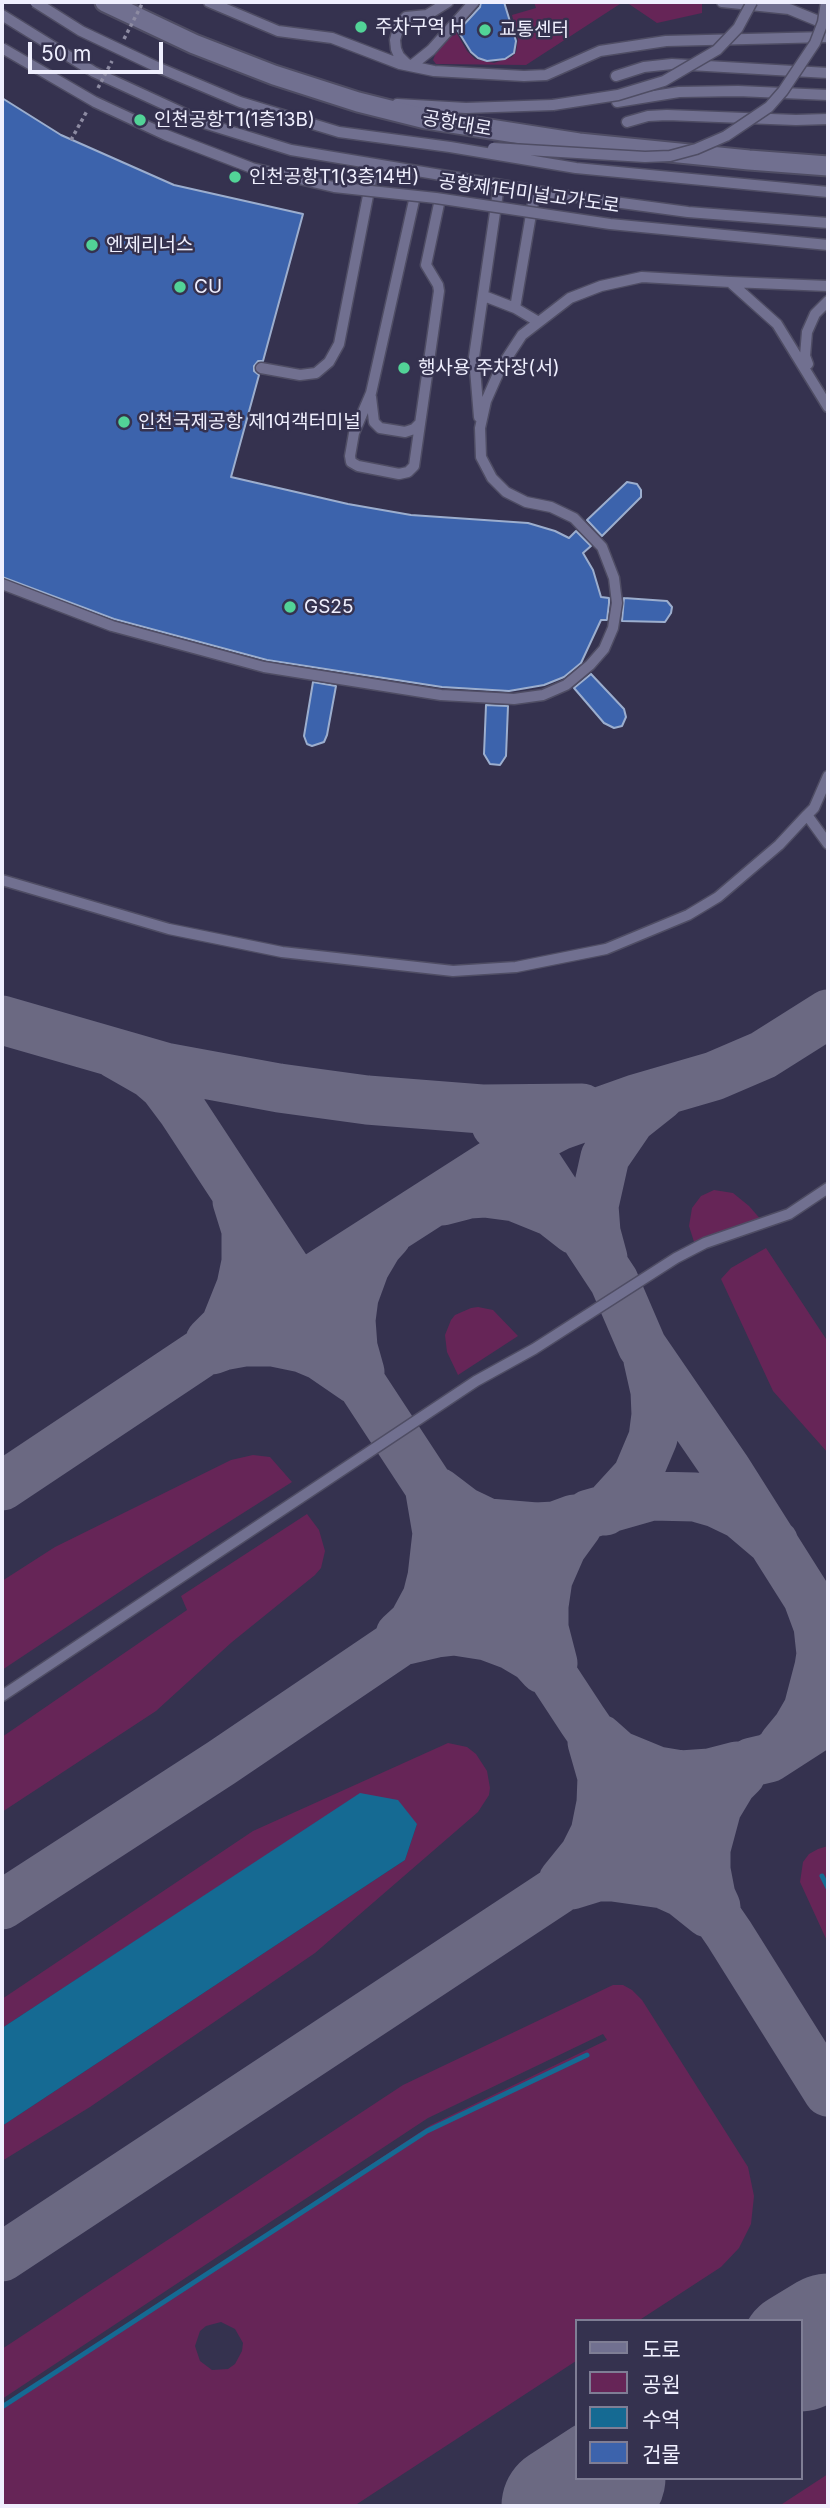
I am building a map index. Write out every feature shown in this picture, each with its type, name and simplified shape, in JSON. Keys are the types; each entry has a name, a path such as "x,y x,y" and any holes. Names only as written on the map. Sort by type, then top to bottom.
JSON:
{"street":[{"name":"공항대로","path":"106,2 194,44 274,75 358,102 426,119 579,143 828,166"}],"lane":[{"name":"공항제1터미널고가도로","path":"35,2 81,31 157,67 240,102 339,132 576,168 828,192"},
{"path":"209,2 278,31 332,38 362,51 434,71 546,75 600,51 632,45 690,39 828,37"},
{"path":"436,2 442,2"},
{"path":"411,66 401,59 396,49 395,40 399,25 407,17 427,15 448,2"},
{"path":"411,66 430,50 474,2"},
{"path":"722,2 789,9 828,25"},
{"path":"358,102 466,107 553,105 618,95 664,81 717,50 738,28 752,2"},
{"path":"450,147 645,157 670,156 696,149 726,136 769,107 815,43 823,22 826,2"},
{"path":"2,15 94,72 207,124 291,150 535,191 688,212 828,223"},
{"name":"공항제1터미널고가도로","path":"2,48 96,102 166,135 252,168 334,187 623,225 828,245"},
{"path":"616,76 644,67 672,64 828,73"},
{"path":"617,102 679,92 738,91 828,95"},
{"path":"627,122 648,116 828,119"},
{"path":"261,368 300,375 316,373 329,362 339,344 374,165"},
{"path":"2,584 113,626 264,667 441,695 514,699 543,695 566,685 604,649 613,628 617,603 614,578 602,547 574,518 551,507 526,502 506,492 492,478 481,457 474,357 499,185"},
{"path":"515,308 535,191"},
{"path":"415,196 371,393 354,433 350,456 351,461 358,466 399,474 408,472 414,466 439,288 426,265 440,199"},
{"path":"480,428 486,401 502,367 522,335 570,298 601,286 642,277 828,286"},
{"path":"730,282 777,324 828,407"},
{"path":"484,296 515,308 537,321"},
{"path":"811,378 805,356 807,332 815,314 828,300"},
{"path":"371,393 376,426 405,432 420,423"},
{"path":"2,880 169,929 282,953 421,969 491,969 559,960 606,950 688,915 718,897 779,845 814,808 828,776"},
{"path":"807,815 828,844"},
{"path":"2,1696 476,1381 534,1349 676,1258 705,1243 789,1214 828,1188"}],"path":[{"path":"119,48 143,2"},
{"path":"95,94 113,59"},
{"path":"71,140 89,106"}],"green space":[{"path":"534,2 623,2 526,65 436,64 433,60 438,48 456,32 475,59 494,63 512,57 516,52 518,39 512,15 536,8"},
{"path":"626,2 702,2 702,13 657,23"},
{"path":"714,1190 733,1193 763,1222 695,1245 689,1226 692,1208 701,1196"},
{"path":"766,1248 828,1342 828,1453 773,1391 721,1279 731,1268"},
{"path":"478,1307 493,1310 518,1336 458,1375 447,1352 445,1335 455,1315"},
{"path":"253,1455 270,1457 292,1482 2,1670 2,1581 55,1547 231,1460"},
{"path":"307,1514 319,1530 325,1551 321,1568 315,1575 232,1642 156,1711 2,1812 2,1737 187,1610 181,1596"},
{"path":"448,1743 467,1747 476,1754 487,1771 489,1795 478,1812 315,1953 90,2107 2,2161 2,2126 405,1860 417,1824 360,1794 2,2028 2,1999 253,1831"},
{"path":"828,1846 828,1943 800,1882 803,1862 809,1854"},
{"path":"613,1985 623,1985 642,2000 748,2167 754,2196 751,2224 739,2248 721,2267 641,2319 574,2319 574,2362 354,2506 2,2506 2,2407 431,2125 607,2040 603,2034 428,2118 2,2399 2,2349 403,2085","holes":["221,2322 235,2329 243,2343 235,2364 228,2369 212,2370 200,2361 195,2346 200,2331 206,2326"]},
{"path":"828,2474 828,2506 779,2506"}],"water":[{"path":"360,1793 398,1800 417,1824 405,1860 2,2126 2,2028"}],"building":[{"name":"교통센터","path":"481,2 504,2 516,41 514,53 505,59 487,61 478,58 458,31 480,7"},
{"name":"인천국제공항 제1여객터미널","path":"2,98 61,135 174,185 303,214 263,361 258,361 254,366 254,371 259,375 231,477 348,504 411,515 528,523 569,538 576,531 591,546 583,553 593,570 601,597 609,598 607,620 601,620 581,663 564,677 544,685 509,691 442,687 267,660 114,619 2,577"},
{"path":"627,482 637,484 641,497 602,536 587,520"},
{"path":"624,598 667,601 672,607 671,613 665,622 622,621"},
{"path":"591,674 624,709 626,717 622,726 614,728 604,723 574,688"},
{"path":"313,682 336,686 327,735 324,742 312,746 307,744 304,736"},
{"path":"486,705 508,706 506,756 500,765 490,764 484,754"}],"waterway":[{"path":"822,1876 828,1888"},
{"path":"2,2407 427,2131 587,2055"}],"taxiway":[{"path":"2,1486 299,1288 522,1145 559,1126 635,1099 714,1076 763,1055 828,1014"},
{"path":"2,1020 165,1067 279,1088 367,1100 482,1109 582,1108"},
{"path":"115,1054 150,1074 164,1086 182,1110 583,1721 729,1934 828,2092"},
{"path":"603,1258 596,1232 594,1206 605,1157 631,1119 660,1096"},
{"path":"496,1125 531,1155 614,1281 642,1346 727,1470 828,1630"},
{"path":"442,1201 485,1193 515,1197 552,1212 575,1230"},
{"path":"210,1341 225,1326 241,1286 246,1262 246,1230 237,1201"},
{"path":"360,1372 353,1347 351,1320 354,1297 365,1267 387,1235"},
{"path":"212,1350 245,1342 273,1342 302,1348 321,1356 356,1380"},
{"path":"605,1511 637,1476 653,1438 655,1391 648,1360"},
{"path":"400,1635 413,1623 427,1597 432,1577 437,1533 430,1492"},
{"path":"438,1492 463,1511 488,1523 536,1527 555,1526 574,1519"},
{"path":"2,1905 221,1763 589,1514 652,1496 695,1497 741,1515 774,1543"},
{"path":"553,1663 544,1628 548,1579 562,1547 578,1525"},
{"path":"783,1745 808,1709 819,1667 821,1654 818,1626 808,1599"},
{"path":"407,1640 455,1631 487,1636 511,1645 533,1658 543,1669"},
{"path":"2,2257 752,1762 769,1758 828,1720"},
{"path":"600,1739 618,1755 657,1771 681,1775 710,1773 737,1766"},
{"path":"563,1881 584,1855 595,1833 601,1803 602,1777 592,1742"},
{"path":"716,1907 706,1870 706,1849 717,1808 732,1783 741,1774"},
{"path":"571,1885 597,1877 663,1884 683,1893 708,1913"},
{"path":"802,2339 828,2306"}],"runway":[{"path":"802,2350 828,2334"},
{"path":"562,2506 602,2480"}],"place":[{"name":"주차구역 H","path":"361,27"},
{"name":"교통센터","path":"485,30"},
{"name":"인천공항T1(1층13B)","path":"140,120"},
{"name":"인천공항T1(3층14번)","path":"235,177"},
{"name":"엔제리너스","path":"92,245"},
{"name":"CU","path":"180,287"},
{"name":"행사용 주차장(서)","path":"404,368"},
{"name":"인천국제공항 제1여객터미널","path":"124,422"},
{"name":"GS25","path":"290,607"}]}
